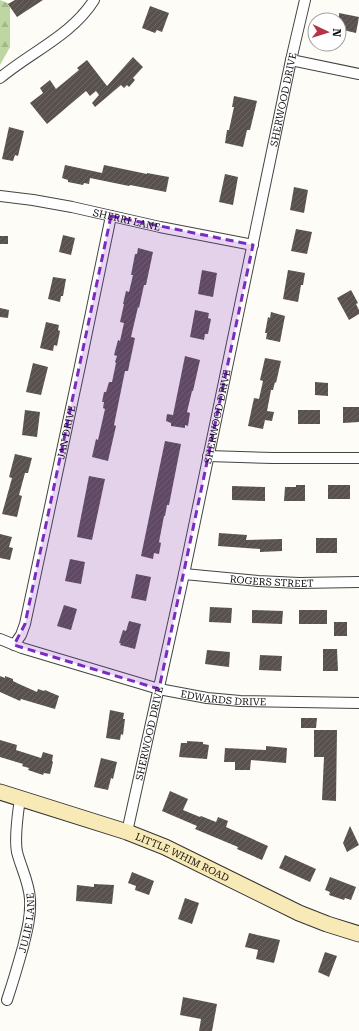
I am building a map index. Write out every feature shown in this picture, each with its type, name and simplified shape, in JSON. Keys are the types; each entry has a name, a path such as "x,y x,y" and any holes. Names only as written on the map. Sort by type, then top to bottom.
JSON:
{"street":[{"path":"0,78 66,31 89,8 94,0"},
{"name":"SHERWOOD DRIVE","path":"127,832 184,574 252,245 305,0"},
{"path":"291,60 359,74"},
{"name":"SHERRI LANE","path":"0,196 72,207 252,245"},
{"name":"JAN DRIVE","path":"14,645 21,635 25,624 111,216"},
{"path":"208,456 359,458"},
{"name":"ROGERS STREET","path":"184,574 258,581 359,582"},
{"name":"EDWARDS DRIVE","path":"0,639 14,645 159,689 207,698 240,701 359,703"},
{"name":"LITTLE WHIM ROAD","path":"0,792 127,832 165,847 300,914 359,934"},
{"name":"JULIE LANE","path":"7,1000 16,973 30,914 28,883 17,852 16,842 20,798"}],"highlighted area":[{"path":"111,216 253,245 159,689 14,645 25,624"}],"green space":[{"path":"0,0 10,4 10,47 0,65"}],"building":[{"path":"15,0 43,0 17,17 8,4"},
{"path":"150,6 169,13 162,32 157,30 155,33 142,28"},
{"path":"347,15 359,17 356,33 347,31"},
{"path":"133,57 143,67 133,78 135,80 129,87 127,85 124,88 121,85 95,107 92,103 99,95 96,91 90,96 86,91 47,124 30,103 43,93 40,88 50,80 56,89 79,70 77,68 87,60 107,86"},
{"path":"234,96 257,101 250,130 247,130 243,147 225,143 227,130 229,130 234,107 232,107"},
{"path":"9,127 24,131 18,156 15,155 13,161 2,159"},
{"path":"65,165 102,173 104,165 169,177 166,192 90,178 89,184 84,183 83,185 68,182 68,180 62,178"},
{"path":"225,174 238,177 233,205 219,202"},
{"path":"294,187 308,190 304,213 290,210"},
{"path":"296,229 312,232 307,254 291,251"},
{"path":"63,235 75,238 71,255 59,252"},
{"path":"0,236 8,236 8,244 0,244"},
{"path":"138,248 153,252 146,285 144,285 131,337 135,338 128,371 125,371 114,425 116,426 108,461 92,457 96,439 98,440 105,409 103,408 104,402 102,402 104,392 106,392 109,382 112,382 117,356 114,355 118,340 120,341 124,323 120,322 123,304 126,291 129,292 133,275 131,275 135,254 137,254"},
{"path":"202,270 217,273 213,297 198,294"},
{"path":"288,270 305,273 298,302 283,299"},
{"path":"53,277 66,279 63,296 61,296 60,302 48,299"},
{"path":"351,290 358,303 356,304 359,314 349,320 337,298"},
{"path":"0,308 9,310 8,318 0,317"},
{"path":"195,310 209,313 208,318 211,319 208,334 205,334 204,340 190,337"},
{"path":"271,312 285,316 280,342 266,339 267,333 265,333 268,317 270,318"},
{"path":"46,322 59,325 58,330 60,331 57,346 54,345 53,351 40,348"},
{"path":"185,356 200,360 187,412 190,413 188,426 185,425 185,428 171,426 171,423 166,421 167,414 173,415"},
{"path":"265,358 281,361 276,383 275,382 273,390 271,390 267,411 274,412 272,421 265,420 263,429 248,426 254,398 259,399 263,381 260,380"},
{"path":"33,363 48,367 41,395 26,392"},
{"path":"315,382 328,383 328,396 315,395"},
{"path":"343,407 359,407 359,422 343,423"},
{"path":"25,410 40,412 37,437 22,435"},
{"path":"298,410 320,410 320,424 298,424"},
{"path":"165,441 181,444 169,505 167,505 164,516 159,542 161,543 159,554 154,553 153,559 141,556"},
{"path":"15,454 32,458 28,473 25,473 19,495 22,496 17,517 2,514 12,478 9,477"},
{"path":"89,476 105,479 92,540 77,537"},
{"path":"296,485 305,485 305,501 284,501 285,487 296,487"},
{"path":"328,485 350,485 350,499 328,499"},
{"path":"232,486 265,487 265,501 232,500"},
{"path":"219,533 247,535 246,540 282,539 282,551 260,552 260,549 218,546"},
{"path":"0,534 12,537 9,547 13,548 10,560 0,558"},
{"path":"316,538 337,538 337,553 316,553"},
{"path":"70,559 85,562 81,584 65,581"},
{"path":"136,574 151,577 146,601 131,598"},
{"path":"64,605 77,609 71,630 57,626"},
{"path":"210,607 232,608 231,623 209,622"},
{"path":"252,610 283,611 282,624 252,623"},
{"path":"299,610 327,610 327,624 299,624"},
{"path":"129,621 141,624 135,649 120,645 121,643 119,643 123,630 126,631"},
{"path":"334,622 347,622 347,636 334,636"},
{"path":"323,649 337,649 338,671 323,671"},
{"path":"207,650 230,652 229,667 205,664"},
{"path":"260,655 282,656 281,671 259,670"},
{"path":"0,676 13,679 13,681 37,692 38,689 45,690 59,696 55,709 21,699 20,701 0,692"},
{"path":"110,710 124,713 123,719 125,719 123,735 121,734 120,740 106,738"},
{"path":"301,718 317,718 316,728 301,728"},
{"path":"314,730 337,730 336,801 322,800 324,757 314,757"},
{"path":"0,740 17,745 16,750 41,758 43,752 53,755 50,774 44,773 43,775 28,770 29,768 22,766 23,764 0,757"},
{"path":"187,741 203,742 203,744 209,745 207,759 179,757 181,743 187,743"},
{"path":"266,746 287,748 286,763 251,760 250,770 235,770 235,762 224,762 225,748 266,750"},
{"path":"101,758 117,762 113,779 111,778 108,790 94,787"},
{"path":"170,791 188,799 183,810 216,822 218,817 228,821 226,827 268,846 262,860 237,849 238,847 195,829 197,826 162,811"},
{"path":"350,826 359,845 347,852 343,843"},
{"path":"285,855 316,869 310,882 279,868"},
{"path":"132,872 154,881 149,895 135,890 136,886 128,883"},
{"path":"330,877 356,887 351,900 345,898 344,900 329,895 330,892 325,890"},
{"path":"94,884 114,885 112,904 76,901 77,885 94,887"},
{"path":"185,898 199,903 192,924 178,919"},
{"path":"249,933 280,940 274,963 256,959 258,950 245,947"},
{"path":"325,952 337,956 329,977 318,972"},
{"path":"183,997 217,1004 212,1031 199,1031 201,1019 180,1015"}]}
